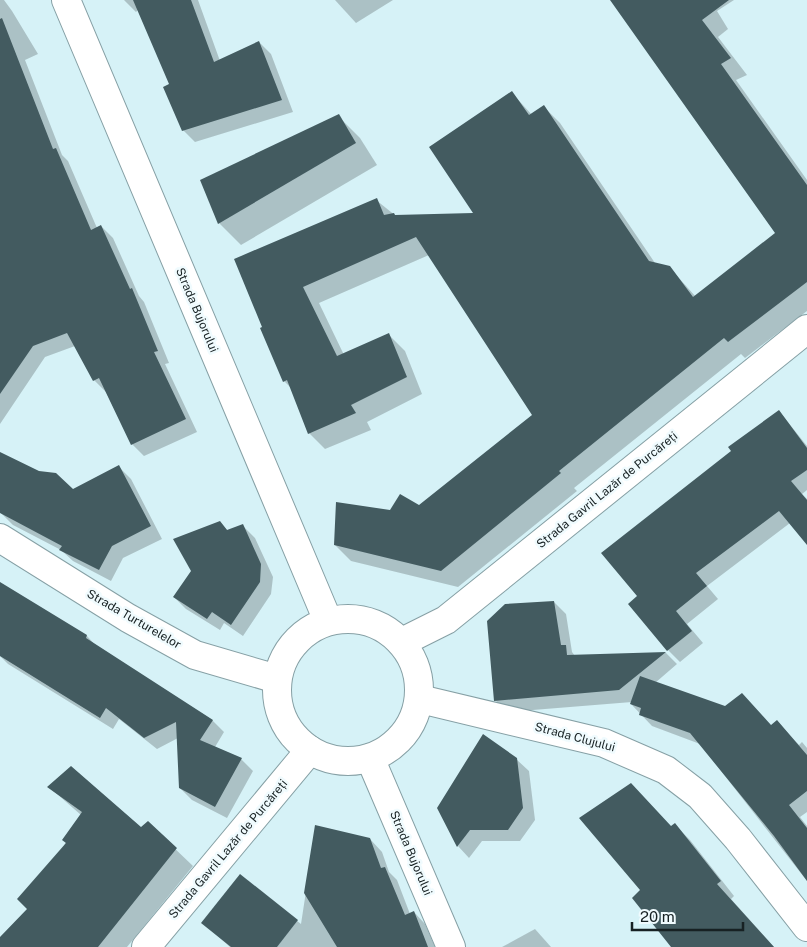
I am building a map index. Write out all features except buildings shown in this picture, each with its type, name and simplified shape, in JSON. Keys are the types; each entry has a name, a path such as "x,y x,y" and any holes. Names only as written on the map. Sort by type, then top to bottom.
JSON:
{"street":[{"name":"Strada Bujorului","path":"66,0 328,621"},
{"name":"Strada Gavril Lazăr de Purcăreți","path":"402,642 446,620 807,329"},
{"name":"Strada Turturelelor","path":"0,538 128,618 194,655 277,679"},
{"path":"348,618 368,621 386,629 402,642 415,666 419,678 420,699 414,719 404,736 389,750 370,758 350,761 329,759 310,750 294,737 283,719 277,700 277,679 283,660 294,643 309,630 328,621 348,618"},
{"name":"Strada Clujului","path":"420,699 604,743 666,770 700,796 738,839 807,927"},
{"name":"Strada Gavril Lazăr de Purcăreți","path":"146,947 310,750"},
{"name":"Strada Bujorului","path":"370,758 451,947"}]}
